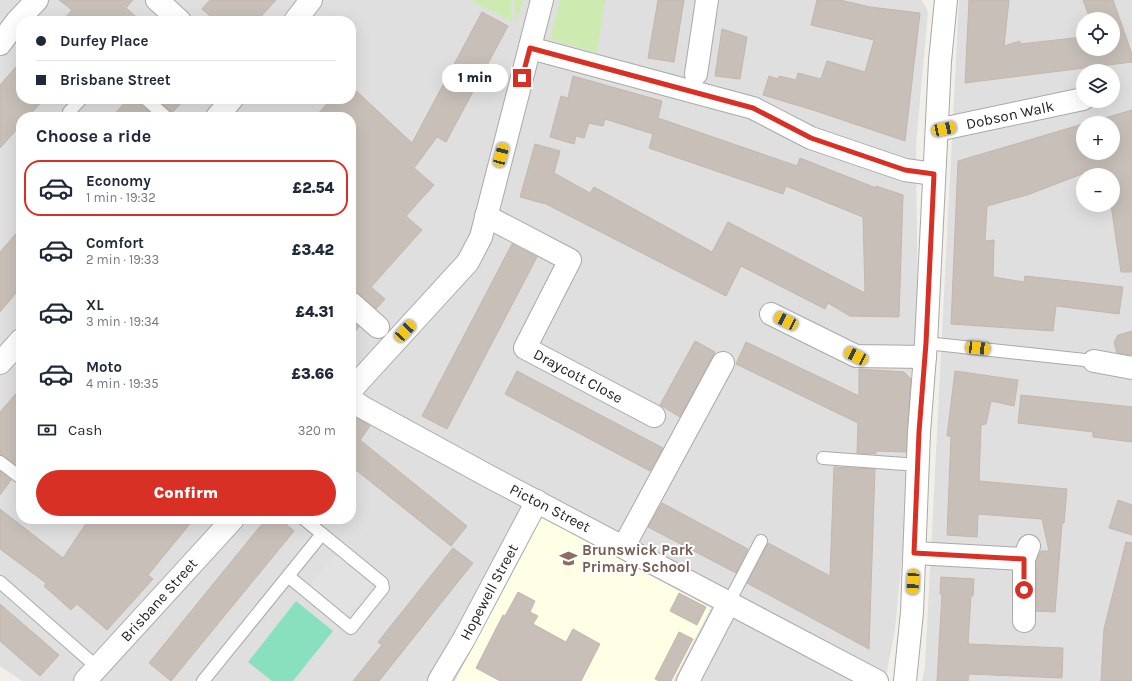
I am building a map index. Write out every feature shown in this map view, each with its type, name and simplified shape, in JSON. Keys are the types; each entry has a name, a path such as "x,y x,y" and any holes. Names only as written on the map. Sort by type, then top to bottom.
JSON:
{"street":[{"path":"22,16 37,0"},
{"path":"157,0 175,16"},
{"path":"299,16 311,0"},
{"path":"356,385 468,262 481,237 542,0"},
{"path":"696,74 707,0"},
{"path":"905,681 926,350 934,174 946,0"},
{"path":"0,44 16,23"},
{"path":"530,48 753,108 811,138 905,170 934,174"},
{"name":"Dobson Walk","path":"937,130 1076,100"},
{"path":"221,112 228,104"},
{"name":"Draycott Close","path":"486,216 570,260 525,348 654,416"},
{"path":"356,307 378,327"},
{"path":"771,314 856,356 926,350"},
{"path":"1,361 16,345"},
{"path":"1094,361 1132,368"},
{"path":"624,546 723,363"},
{"name":"Picton Street","path":"356,403 458,460 624,546 877,681"},
{"name":"Hopewell Street","path":"439,681 464,639 537,501"},
{"name":"Brisbane Street","path":"92,674 228,524"},
{"path":"914,553 1026,553 1024,621"},
{"path":"688,681 729,602"}],"lane":[{"path":"69,112 76,104"},
{"path":"152,104 160,112"},
{"path":"926,350 1094,361"},
{"path":"823,458 918,465"},
{"path":"0,462 16,474"},
{"path":"288,576 351,628 383,588 382,583 310,524"},
{"path":"203,681 322,534"},
{"path":"729,602 761,541"},
{"path":"0,582 92,674"}],"shaded area":[{"path":"0,0 922,0 928,12 916,144 918,333 910,475 895,630 885,681 22,681 0,666"},
{"path":"959,0 1132,0 1132,681 922,681 925,667"},
{"name":"Brunswick Park Primary School","path":"541,517 711,608 673,681 455,681"},
{"path":"336,553 374,583 347,617 309,586"}],"green space":[{"path":"470,0 511,0 512,22"},
{"path":"514,0 523,0 517,23 516,22"},
{"path":"560,0 605,0 597,53 550,39"},
{"path":"296,601 333,631 293,681 272,681 248,662"}],"building":[{"path":"59,0 133,0 126,8 135,16 67,16 72,10"},
{"path":"210,0 276,0 262,16 210,16 202,9"},
{"path":"658,0 684,0 674,62 648,58"},
{"path":"817,0 840,0 870,7 920,13 905,141 763,95 769,76 778,79 779,76 796,80 798,73 821,79 827,61 865,72 874,40 811,25"},
{"path":"969,0 1009,0 1004,46 1020,41 1020,44 1076,38 1076,56 1120,56 1120,20 1132,54 1132,62 1116,64 1076,64 1076,69 965,83"},
{"path":"1083,0 1113,0 1117,12 1087,12"},
{"path":"482,12 508,26 446,142 437,137 414,168 434,185 406,216 422,230 371,287 385,299 376,309 356,293 356,112 319,112 327,104 356,104 356,91 412,143"},
{"path":"722,29 747,37 740,79 715,76"},
{"path":"16,67 16,104 40,104 32,112 16,112 16,130 0,148 0,85"},
{"path":"573,76 662,101 658,118 797,166 800,158 876,188 876,186 903,195 899,317 850,316 828,303 825,309 741,266 726,296 546,204 520,197 535,144 560,151 554,173 590,193 594,187 712,252 728,222 865,293 863,217 786,186 783,194 649,148 653,134 605,119 603,126 589,123 584,138 576,136 574,144 550,137 561,96 568,98"},
{"path":"124,104 141,104 149,112 116,112"},
{"path":"162,104 180,104 173,112 171,112"},
{"path":"1132,110 1132,272 1121,272 1112,212 1120,212 1120,168 1076,168 1076,176 1027,195 987,206 985,241 994,240 993,277 1024,282 1025,276 1123,287 1119,314 1056,306 1053,331 951,324 958,161 1076,126 1076,160 1120,160 1120,116 1112,116"},
{"path":"16,234 16,293 0,312 0,252"},
{"path":"512,244 537,257 447,429 422,416"},
{"path":"1132,331 1132,355 1117,353 1114,342 1118,335"},
{"path":"695,341 715,352 680,417 660,405"},
{"path":"746,342 859,396 859,369 904,372 911,379 906,452 876,451 876,454 857,453 858,423 736,364"},
{"path":"517,371 663,448 650,471 505,394"},
{"path":"955,371 1018,380 1014,406 991,401 986,424 981,425 979,481 1067,489 1064,523 1062,523 1055,612 1036,611 1036,561 1041,551 1049,551 1042,519 978,514 977,537 947,535 951,436 947,436"},
{"path":"16,394 16,465 0,455 0,412"},
{"path":"1021,395 1132,407 1132,442 1093,437 1093,432 1018,423"},
{"path":"356,417 370,426 360,440 467,526 451,546 356,470"},
{"path":"834,467 875,469 869,649 747,583 768,543 830,576"},
{"path":"0,471 11,480 0,495"},
{"path":"1118,500 1132,505 1132,535 1109,528"},
{"path":"662,503 748,549 736,573 648,527"},
{"path":"0,509 16,521 16,524 19,524 63,558 86,524 190,524 148,575 153,579 107,630 77,604 71,610 44,586 46,583 0,549"},
{"path":"262,524 286,524 294,531 171,681 149,663"},
{"path":"1126,542 1132,543 1132,681 1101,681 1104,629"},
{"path":"453,548 473,563 379,681 353,681 382,645 378,642"},
{"path":"941,577 974,579 973,596 971,596 968,644 1063,648 1062,678 969,674 968,681 937,681 942,594 940,594"},
{"path":"518,592 535,601 530,612 538,616 533,624 566,642 573,629 600,644 581,681 500,681 476,668 503,615 505,616"},
{"path":"679,593 706,607 697,625 670,611"},
{"path":"0,604 59,655 40,676 0,641"},
{"path":"679,632 693,639 671,681 659,681 655,679"}],"place":[{"name":"Brunswick Park Primary School","path":"569,559"}],"route":[{"path":"522,78 530,48 753,108 811,138 905,170 934,174 926,343 919,432 914,553 1024,559 1024,590"}]}
